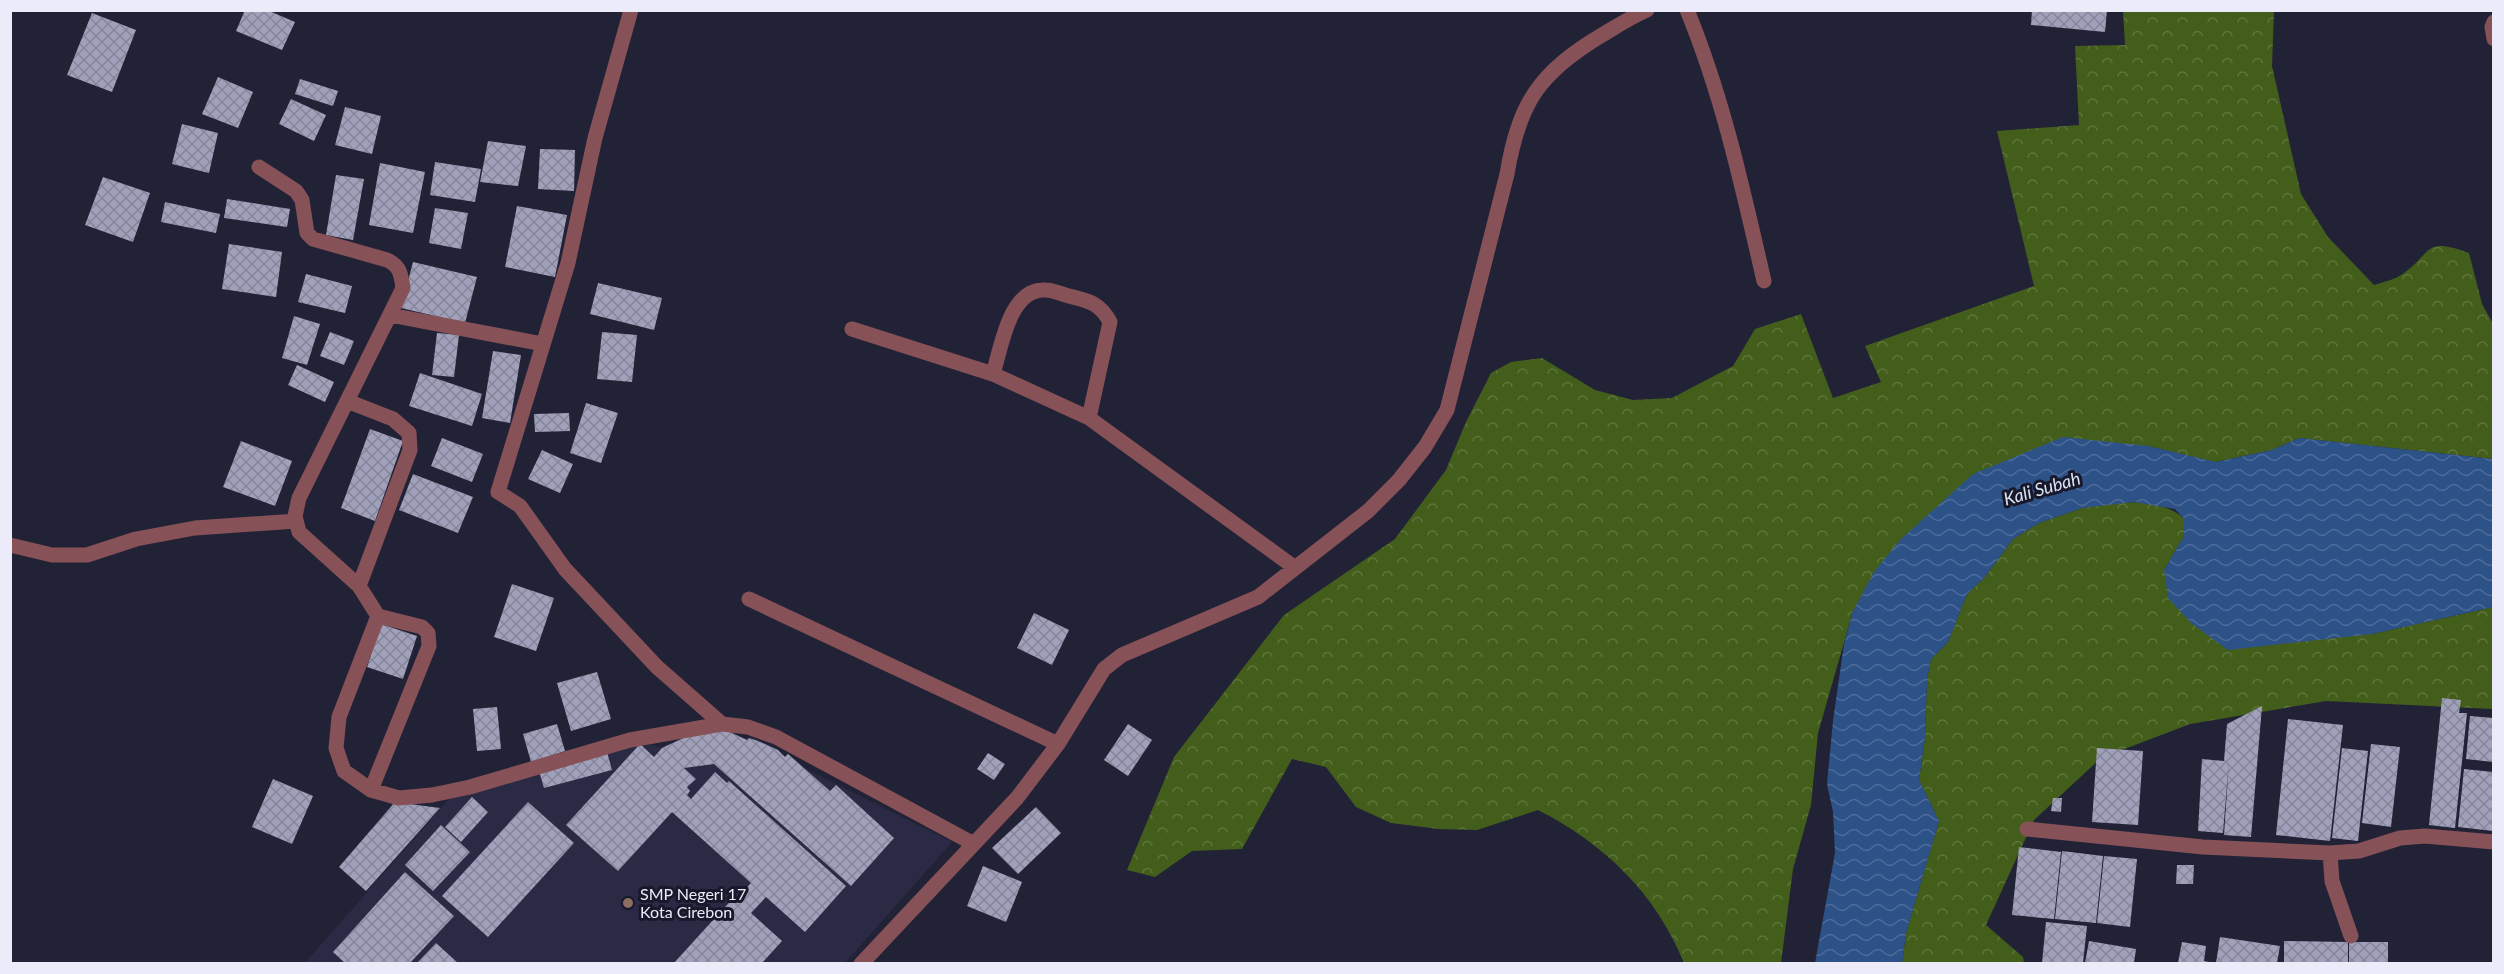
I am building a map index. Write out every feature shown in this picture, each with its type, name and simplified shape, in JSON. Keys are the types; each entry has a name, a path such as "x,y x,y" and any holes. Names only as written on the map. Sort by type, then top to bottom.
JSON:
{"street":[{"path":"631,10 595,138 568,263 498,492 520,506 565,569 657,667 722,724"},
{"path":"861,963 1017,798 1058,744 1104,669 1122,655 1258,597 1368,511 1400,480 1425,447 1447,410 1507,174 1513,139 1526,108 1544,78 1574,51 1632,14 1647,10"},
{"path":"1687,10 1698,37 1732,147 1764,281"},
{"path":"2493,22 2493,39"},
{"path":"259,167 296,191 302,200 306,233 313,239 362,251 395,264 401,272 403,288 298,498 295,516 299,532 359,586 378,616 422,627 428,633 429,646 371,790"},
{"path":"993,374 1010,317 1015,306 1024,297 1044,289 1089,301 1103,309 1110,322 1089,418"},
{"path":"390,315 543,344"},
{"path":"852,329 993,374 1089,418 1294,567"},
{"path":"347,401 393,419 409,433 410,450 359,586"},
{"path":"10,545 52,555 87,555 136,539 195,528 296,520"},
{"path":"749,599 1058,744"},
{"path":"378,616 339,717 336,748 344,771 371,790 399,798 432,795 470,787 630,740 722,724 748,727 776,737 974,844"},
{"path":"2027,829 2203,847 2330,853 2359,851 2400,838 2426,836 2493,842"},
{"path":"2330,853 2332,881 2351,936"}],"shaded area":[{"name":"SMP Negeri 17 Kota Cirebon","path":"719,727 746,739 749,737 758,740 777,749 785,756 788,753 806,769 952,842 845,963 304,964 449,799 638,742 661,747 703,729"}],"green space":[{"path":"2123,11 2274,11 2272,66 2301,194 2328,237 2374,285 2401,275 2430,249 2443,246 2469,253 2482,304 2493,324 2493,459 2299,438 2272,450 2215,462 2148,446 1853,611 1818,733 1811,805 1793,869 1781,963 1684,963 1659,915 1626,873 1585,839 1538,810 1477,830 1439,829 1391,823 1356,807 1326,767 1292,759 1242,849 1192,851 1155,877 1127,870 1174,757 1284,615 1395,539 1446,470 1466,422 1491,373 1511,362 1542,358 1595,390 1633,400 1672,398 1733,366 1755,329 1801,314 1833,398 1881,382 1865,346 2034,286 1997,131 2079,125 2075,46 2125,45"},
{"path":"2117,502 2144,503 2162,507 2184,519 2184,536 2164,570 2372,634 2493,607 2493,709 2326,701 2190,724 2101,758 2034,820 1986,925 2023,957 2024,963 1902,964 1906,933 1939,821 1919,780 1925,738 1927,679 1931,659 1948,642 1967,594 1984,578 2013,539 2039,523 2082,508"}],"water":[{"name":"Kali Subah","path":"2063,437 2148,446 2216,462 2272,450 2299,438 2493,459 2493,607 2372,634 2228,650 2191,623 2168,598 2164,570 2184,536 2184,519 2175,509 2134,502 2082,508 2039,523 2013,539 1984,578 1967,594 1948,642 1931,659 1927,679 1925,738 1919,780 1939,821 1906,933 1902,963 1815,963 1835,853 1833,812 1827,784 1833,721 1844,644 1853,611 1874,572 1900,540 1973,474"}],"building":[{"path":"245,10 267,10 295,22 282,50 236,31"},
{"path":"2032,10 2107,10 2105,32 2031,25"},
{"path":"92,13 136,30 112,92 67,75"},
{"path":"218,77 253,92 238,128 202,114"},
{"path":"300,79 338,91 333,106 295,94"},
{"path":"291,99 326,115 314,141 279,124"},
{"path":"345,107 381,116 372,154 335,145"},
{"path":"182,124 218,133 209,173 172,164"},
{"path":"488,141 526,146 518,186 480,182"},
{"path":"540,149 575,150 574,191 538,189"},
{"path":"435,162 481,169 475,202 430,195"},
{"path":"380,163 425,172 413,233 369,225"},
{"path":"336,175 364,179 353,240 326,235"},
{"path":"103,177 150,193 133,242 85,225"},
{"path":"227,199 290,209 287,227 224,218"},
{"path":"165,202 220,214 216,233 161,222"},
{"path":"517,206 567,215 555,277 505,267"},
{"path":"435,208 468,213 461,249 429,243"},
{"path":"229,244 282,252 276,297 222,289"},
{"path":"413,262 477,277 465,323 401,308"},
{"path":"306,274 352,286 345,313 298,302"},
{"path":"598,283 662,298 654,330 590,314"},
{"path":"294,316 320,324 307,365 282,358"},
{"path":"330,332 354,341 344,365 320,356"},
{"path":"602,332 637,335 632,382 597,379"},
{"path":"437,333 459,335 454,377 432,375"},
{"path":"493,351 521,355 510,423 482,418"},
{"path":"297,365 334,382 325,402 288,385"},
{"path":"420,373 482,394 472,426 409,406"},
{"path":"586,403 618,413 601,463 570,453"},
{"path":"569,413 570,431 535,432 534,414"},
{"path":"370,429 403,441 375,521 341,508"},
{"path":"442,438 483,454 472,482 431,466"},
{"path":"241,441 292,461 275,506 223,487"},
{"path":"542,450 573,464 560,493 528,479"},
{"path":"413,474 473,497 458,533 399,510"},
{"path":"512,584 554,598 536,651 494,637"},
{"path":"1034,613 1069,630 1052,665 1017,648"},
{"path":"381,624 417,636 403,679 367,667"},
{"path":"597,672 611,719 571,731 557,683"},
{"path":"2442,698 2461,700 2459,713 2467,713 2455,828 2429,825"},
{"path":"2262,706 2251,837 2224,835 2229,761 2223,833 2198,831 2202,759 2224,761 2227,724"},
{"path":"497,707 501,749 477,751 473,709"},
{"path":"2470,716 2493,718 2493,762 2466,759"},
{"path":"2288,719 2343,725 2330,841 2276,835"},
{"path":"557,724 565,751 531,762 523,734"},
{"path":"1128,724 1152,740 1128,776 1104,760"},
{"path":"719,727 747,740 749,738 778,750 785,757 788,754 830,791 836,785 894,838 851,886 714,764 684,768 696,779 687,787 690,791 687,795 691,799 715,772 727,783 729,781 846,886 805,932 766,897 751,913 782,941 762,963 674,963 734,897 736,899 751,883 672,812 618,871 566,825 640,744 654,757 662,748 703,729"},
{"path":"2371,744 2400,747 2391,827 2362,823"},
{"path":"2097,748 2143,751 2138,825 2092,822"},
{"path":"2342,748 2368,751 2358,841 2332,838"},
{"path":"607,752 612,770 544,788 539,771"},
{"path":"988,753 1005,764 994,780 977,769"},
{"path":"2464,769 2493,772 2493,831 2458,827"},
{"path":"273,779 313,796 292,844 252,827"},
{"path":"472,797 488,812 461,842 445,827"},
{"path":"2053,798 2062,798 2061,812 2051,811"},
{"path":"395,802 440,808 366,891 339,867"},
{"path":"528,802 574,843 488,937 442,896"},
{"path":"1036,807 1061,833 1018,874 992,848"},
{"path":"441,825 470,852 433,891 405,865"},
{"path":"2019,847 2061,852 2054,919 2012,915"},
{"path":"2062,851 2103,856 2096,923 2055,919"},
{"path":"2104,856 2137,859 2130,927 2097,923"},
{"path":"2177,865 2194,865 2193,884 2176,884"},
{"path":"983,866 1022,882 1006,922 967,906"},
{"path":"405,872 454,916 410,963 345,963 333,952"},
{"path":"2046,922 2087,926 2083,963 2042,963"},
{"path":"2220,937 2280,946 2277,963 2216,963"},
{"path":"2089,941 2136,949 2134,963 2085,963"},
{"path":"2284,941 2348,942 2348,963 2284,963"},
{"path":"2182,942 2206,946 2204,961 2215,963 2178,963"},
{"path":"2349,942 2388,942 2388,963 2349,963"},
{"path":"436,943 458,963 417,963"}],"place":[{"name":"SMP Negeri 17 Kota Cirebon","path":"628,903"}]}
